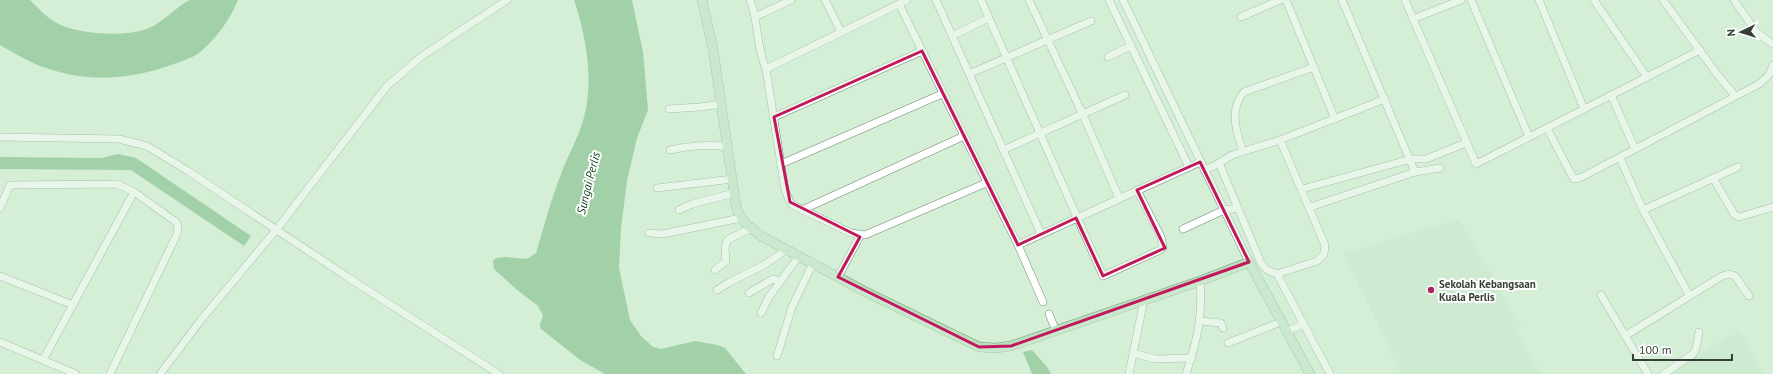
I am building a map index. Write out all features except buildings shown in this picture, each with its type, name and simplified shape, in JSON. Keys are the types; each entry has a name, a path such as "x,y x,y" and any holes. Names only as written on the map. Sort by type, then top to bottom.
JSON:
{"main road":[{"path":"702,0 710,32 722,104 736,206 741,218 762,236 838,277 979,347 996,348 1011,346 1056,331 1095,316 1200,281 1249,262 1310,374"}],"street":[{"path":"160,374 201,320 276,230 387,86 422,56 507,0"},
{"path":"750,0 760,57 766,69 787,196 793,205 860,236 869,234 986,183"},
{"path":"754,17 791,0"},
{"path":"826,0 841,32"},
{"path":"766,69 907,0"},
{"path":"936,0 1041,234"},
{"path":"981,0 1041,134 1076,218 1103,276 1160,250 1163,247 1163,242 1137,190"},
{"path":"1029,0 1083,115 1119,198"},
{"path":"1109,0 1189,167"},
{"path":"1123,0 1200,162 1211,167 1231,209 1261,262 1267,270 1277,274 1318,261 1324,254 1324,240 1280,140"},
{"path":"1241,17 1280,0"},
{"path":"1286,0 1335,119"},
{"path":"1342,0 1411,159 1415,172"},
{"path":"1405,0 1476,164 1700,50"},
{"path":"1413,19 1461,0"},
{"path":"1470,0 1530,137"},
{"path":"1539,0 1584,109"},
{"path":"1594,0 1647,77"},
{"path":"1663,0 1735,96"},
{"path":"1734,0 1757,34 1773,44"},
{"path":"899,4 942,94 1018,245 1043,302"},
{"path":"952,36 989,18"},
{"path":"969,74 1091,21"},
{"path":"1122,28 1134,22"},
{"path":"1108,57 1131,46"},
{"path":"774,117 922,51"},
{"path":"1547,128 1574,179 1580,178 1764,80 1769,75 1773,65"},
{"path":"1242,149 1235,121 1238,102 1244,92 1314,67"},
{"path":"781,164 942,94"},
{"path":"1003,150 1125,95"},
{"path":"1611,95 1635,149"},
{"path":"1211,167 1242,149 1280,140 1385,99"},
{"path":"669,109 722,104"},
{"path":"802,210 964,136"},
{"path":"0,137 119,139 147,146 188,171 358,284 499,374"},
{"path":"1302,188 1411,159 1426,159 1466,143"},
{"path":"670,150 690,146 728,147"},
{"path":"1620,158 1643,210 1689,295"},
{"path":"1018,245 1200,162"},
{"path":"1211,167 1231,209 1249,262"},
{"path":"1643,210 1738,167"},
{"path":"1310,207 1415,172 1440,168"},
{"path":"1713,178 1734,214 1739,217 1773,207"},
{"path":"657,188 733,179"},
{"path":"0,208 10,185 106,183 117,184 134,192 176,222 178,231 110,374"},
{"path":"43,360 134,192"},
{"path":"679,210 692,204 734,193"},
{"path":"1183,229 1231,209"},
{"path":"649,233 663,234 741,218"},
{"path":"715,270 726,262 726,244 729,239 751,228"},
{"path":"838,277 860,236"},
{"path":"717,290 768,262 786,250"},
{"path":"760,313 799,256"},
{"path":"778,356 792,307 814,264"},
{"path":"1277,274 1330,374"},
{"path":"1626,336 1689,295 1722,276 1729,274 1735,276 1749,296"},
{"path":"0,276 73,305"},
{"path":"749,293 773,279 780,282"},
{"path":"1186,374 1192,358 1200,321 1202,300 1200,281"},
{"path":"1601,295 1648,374"},
{"path":"1129,374 1144,300"},
{"path":"1049,314 1056,331"},
{"path":"1200,321 1221,323 1223,328"},
{"path":"1228,343 1281,322"},
{"path":"1286,332 1303,324"},
{"path":"1664,374 1693,354 1696,349 1699,332"},
{"path":"0,342 76,374"},
{"path":"1133,353 1155,359 1192,358"}],"highlighted area":[{"path":"922,51 1018,245 1076,218 1103,276 1165,248 1137,190 1200,162 1249,262 1011,346 979,347 838,277 860,237 790,202 774,117"}],"shaded area":[{"name":"Sekolah Kebangsaan Kuala Perlis","path":"1459,219 1521,326 1515,330 1541,374 1401,374 1344,253"},
{"path":"1740,331 1764,374 1664,374"}],"water":[{"path":"0,0 30,0 41,11 63,26 73,29 110,34 135,32 146,29 159,23 190,0 238,0 222,29 205,48 196,55 174,64 143,73 128,76 96,78 65,73 43,67 0,45"},
{"name":"Sungai Perlis","path":"574,0 632,0 643,52 648,110 637,138 627,181 621,228 619,268 630,320 641,336 653,347 661,349 695,341 717,345 725,348 746,374 605,374 580,360 540,328 543,316 538,306 494,269 493,261 496,258 505,257 527,259 536,253 557,184 582,124 587,103 588,73 585,43"},
{"path":"118,154 136,158 251,236 244,246 131,170 0,169 0,157 101,158"},
{"path":"1032,350 1047,367 1051,374 1032,374 1023,352"}],"place":[{"name":"Sekolah Kebangsaan Kuala Perlis","path":"1431,290"}]}
